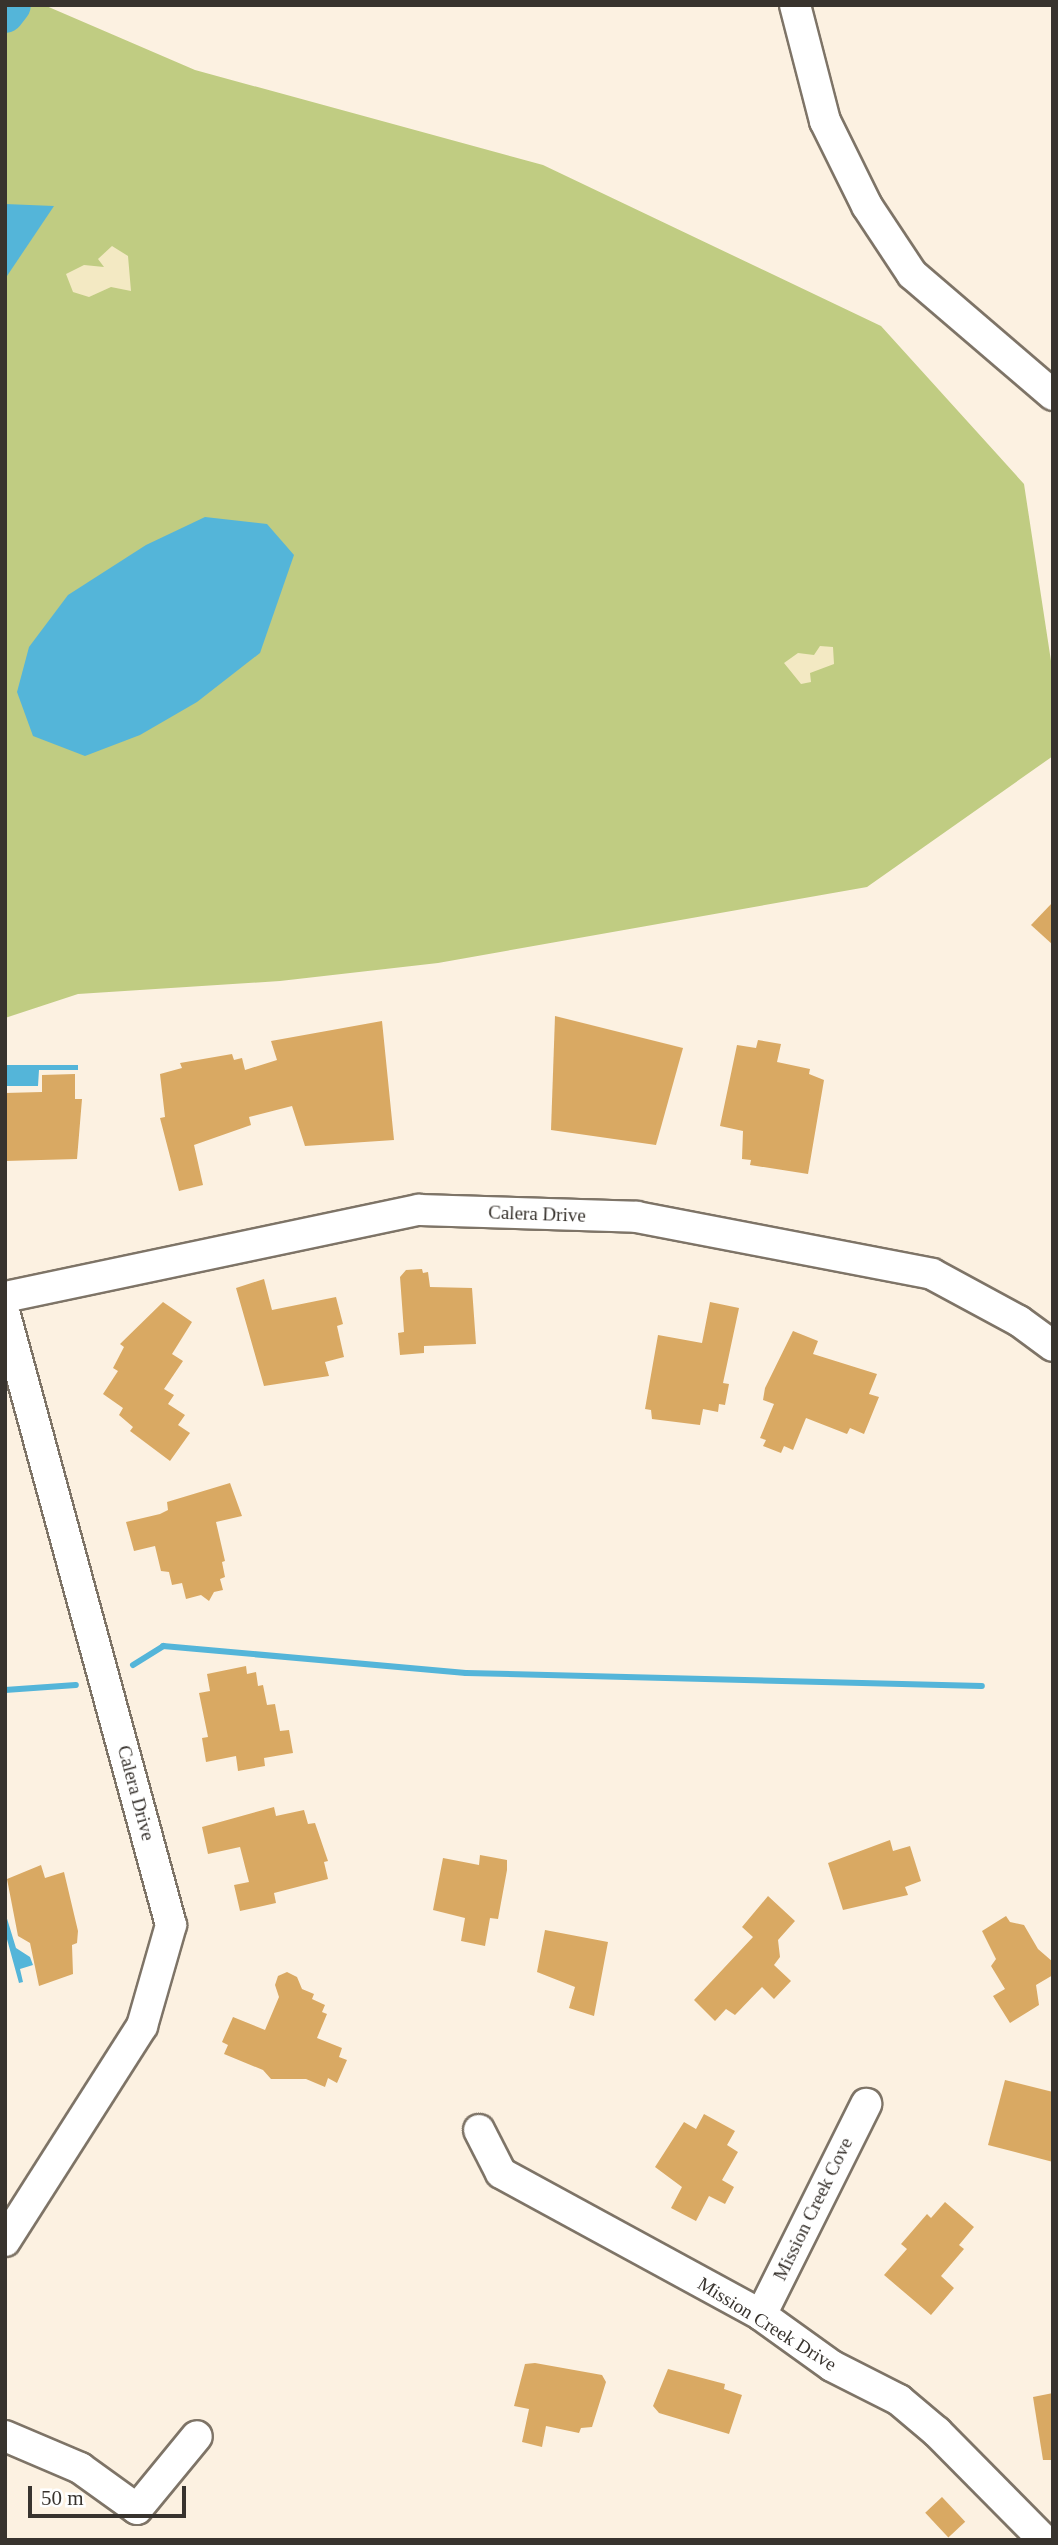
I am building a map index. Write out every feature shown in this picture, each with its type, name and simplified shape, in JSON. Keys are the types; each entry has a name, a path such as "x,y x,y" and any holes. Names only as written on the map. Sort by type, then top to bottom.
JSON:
{"street":[{"path":"795,5 825,121 867,206 912,274 1053,395"},
{"name":"Calera Drive","path":"5,1297 419,1210 637,1217 932,1274 1019,1321 1053,1346"},
{"name":"Calera Drive","path":"5,1315 171,1925 142,2026 5,2241"},
{"name":"Mission Creek Cove","path":"761,2315 866,2104"},
{"name":"Mission Creek Drive","path":"479,2130 501,2173 761,2315 832,2366 898,2400 937,2432 1044,2540"},
{"path":"5,2435 80,2468 136,2509 197,2436"}],"green space":[{"path":"5,5 44,5 195,70 543,165 881,326 1024,484 1053,674 1053,756 867,887 438,963 280,981 78,994 5,1018"}],"sand":[{"path":"112,246 128,256 131,291 111,287 89,297 73,292 66,274 84,265 104,267 98,259"},
{"path":"820,646 833,647 834,664 810,673 811,682 801,684 784,663 798,653 814,655"}],"water":[{"path":"5,204 54,206 5,279"},
{"path":"205,517 267,524 294,555 260,653 197,702 140,735 85,756 33,736 17,692 29,647 68,595 146,545"},
{"path":"5,1065 78,1065 78,1070 39,1070 38,1086 5,1086"},
{"path":"5,1912 16,1948 30,1957 33,1965 20,1969 23,1982 19,1983 5,1932"}],"building":[{"path":"1053,902 1053,945 1031,925"},
{"path":"555,1016 683,1048 656,1145 551,1130"},
{"path":"382,1021 394,1140 305,1146 292,1106 249,1117 251,1125 194,1145 203,1185 179,1191 160,1118 165,1117 160,1074 182,1068 180,1063 232,1054 234,1060 242,1058 245,1070 277,1060 271,1041"},
{"path":"758,1040 781,1044 777,1062 810,1069 809,1074 824,1080 808,1174 750,1165 751,1160 742,1159 743,1131 720,1126 737,1045 756,1048"},
{"path":"75,1074 75,1099 82,1099 77,1159 5,1161 5,1093 42,1092 42,1075"},
{"path":"422,1269 423,1273 428,1272 430,1287 472,1288 476,1344 424,1346 424,1353 400,1355 398,1333 404,1332 400,1277 406,1270"},
{"path":"264,1279 272,1310 336,1297 343,1324 337,1326 344,1357 325,1362 329,1376 264,1386 236,1288"},
{"path":"163,1302 192,1322 172,1354 183,1361 164,1389 174,1395 168,1404 185,1415 178,1425 190,1433 170,1461 130,1431 133,1427 119,1415 123,1408 103,1394 118,1371 113,1368 124,1347 120,1344"},
{"path":"710,1302 739,1308 723,1383 729,1384 725,1405 719,1404 718,1412 703,1409 700,1425 652,1419 651,1410 645,1409 658,1335 702,1343"},
{"path":"793,1331 818,1341 813,1354 877,1374 869,1394 879,1397 864,1434 850,1428 847,1434 806,1418 793,1450 784,1446 781,1453 763,1446 766,1440 760,1438 774,1404 763,1400 765,1388"},
{"path":"230,1483 242,1516 216,1522 225,1561 222,1562 225,1577 220,1579 223,1590 214,1592 209,1601 201,1595 186,1599 182,1583 172,1585 169,1572 161,1571 155,1546 134,1551 126,1522 160,1514 168,1510 167,1502"},
{"path":"246,1666 247,1674 256,1672 258,1686 263,1685 267,1705 275,1704 280,1731 289,1730 293,1753 264,1758 265,1766 238,1771 236,1756 206,1762 202,1738 208,1737 199,1693 210,1691 207,1674"},
{"path":"274,1807 276,1816 304,1810 308,1824 315,1823 328,1861 324,1862 328,1879 274,1893 276,1903 240,1911 234,1885 249,1882 240,1847 208,1854 202,1827"},
{"path":"890,1840 893,1851 910,1846 921,1881 905,1887 908,1895 843,1910 828,1863"},
{"path":"480,1855 507,1860 498,1919 490,1918 485,1946 461,1941 465,1918 433,1910 443,1858 479,1865"},
{"path":"41,1865 45,1878 64,1872 78,1931 77,1943 72,1945 73,1974 39,1986 30,1943 18,1936 7,1879"},
{"path":"768,1896 795,1921 778,1940 780,1957 774,1965 791,1981 774,1999 762,1987 735,2015 726,2009 715,2021 694,2000 753,1937 742,1927"},
{"path":"1006,1916 1010,1922 1024,1925 1038,1949 1053,1962 1053,1975 1036,1985 1039,2005 1010,2023 993,1996 1005,1989 991,1966 996,1959 982,1931"},
{"path":"545,1930 608,1942 594,2016 569,2008 575,1987 537,1972"},
{"path":"287,1972 297,1977 302,1989 314,1994 312,1999 325,2005 322,2012 327,2014 317,2038 342,2048 339,2057 347,2060 337,2083 328,2078 325,2087 306,2079 271,2079 263,2070 224,2054 228,2045 222,2042 233,2017 265,2030 279,1997 275,1985 278,1976"},
{"path":"1005,2080 1053,2092 1053,2162 988,2145"},
{"path":"704,2114 735,2131 727,2145 738,2152 722,2180 734,2187 725,2204 709,2196 696,2221 671,2208 682,2187 655,2167 684,2122 696,2129"},
{"path":"945,2202 974,2227 959,2245 964,2249 941,2276 954,2288 931,2315 884,2275 907,2249 901,2244 927,2214 931,2218"},
{"path":"535,2363 602,2375 606,2382 592,2427 581,2428 579,2433 546,2426 542,2447 522,2442 529,2409 514,2406 525,2364"},
{"path":"668,2369 725,2384 724,2389 742,2395 729,2434 659,2413 653,2406"},
{"path":"1053,2393 1053,2460 1043,2460 1033,2397"},
{"path":"942,2497 965,2522 948,2538 925,2513"}],"waterway":[{"path":"5,14 12,5"},
{"path":"133,1665 163,1646 466,1673 982,1686"},
{"path":"5,1690 76,1685"}]}
